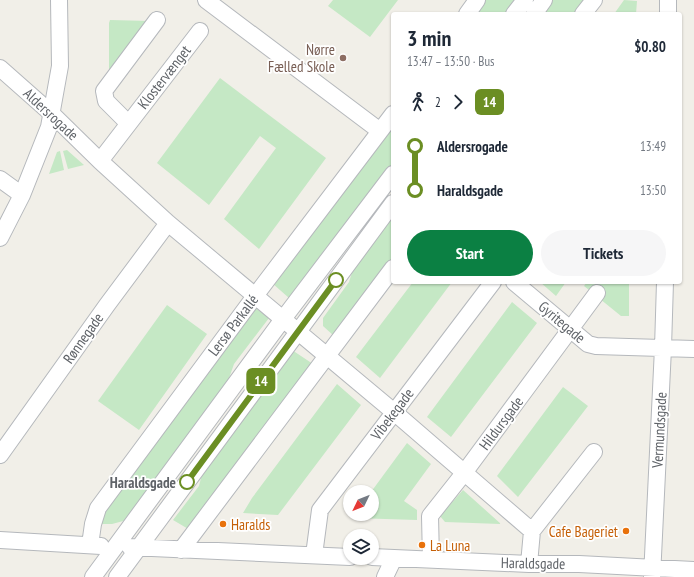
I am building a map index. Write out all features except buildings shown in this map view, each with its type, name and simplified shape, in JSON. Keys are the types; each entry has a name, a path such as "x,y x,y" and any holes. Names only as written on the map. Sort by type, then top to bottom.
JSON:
{"street":[{"path":"0,238 22,195 49,127 60,66 59,0"},
{"path":"206,0 380,131"},
{"path":"468,12 477,0"},
{"path":"516,12 525,0"},
{"path":"535,12 544,0"},
{"path":"585,12 594,0"},
{"path":"668,0 668,12"},
{"name":"Klostervænget","path":"128,123 106,101 104,91 158,20"},
{"name":"Klostervænget","path":"100,160 200,31"},
{"name":"Aldersrogade","path":"0,68 52,114 168,223 327,355 532,531"},
{"name":"Lersø Parkallé","path":"90,545 93,524 98,508 255,296 391,117"},
{"path":"93,577 283,319 391,177"},
{"path":"0,179 22,195"},
{"path":"117,577 391,206"},
{"name":"Rønnegade","path":"0,455 107,305 168,223"},
{"path":"181,550 391,271"},
{"name":"Vibekegade","path":"314,555 320,510 491,284"},
{"name":"Gyritegade","path":"516,284 588,344 596,346 694,349"},
{"name":"Vermundsgade","path":"653,572 665,284"},
{"name":"Hildursgade","path":"431,560 430,516 464,473 597,293"},
{"path":"530,564 532,531 594,452"},
{"path":"0,540 138,548 343,557"},
{"name":"Haraldsgade","path":"379,558 530,564 579,564 653,572 694,570"},
{"path":"385,577 394,558"}],"green space":[{"path":"333,0 398,0 370,37 328,6"},
{"path":"484,0 517,0 508,12 475,12"},
{"path":"551,0 585,0 576,12 542,12"},
{"path":"624,0 637,1 636,12 615,12"},
{"path":"110,20 151,21 109,77 109,23"},
{"path":"220,78 326,158 259,249 224,219 276,148 260,136 209,205 157,163"},
{"path":"391,124 391,168 293,297 289,298 272,283"},
{"path":"67,150 84,165 68,169 63,151"},
{"path":"60,151 64,170 49,174 57,152"},
{"path":"391,215 391,260 334,336 323,326 323,318 349,282 355,263"},
{"path":"411,284 450,284 380,378 356,357"},
{"path":"542,284 565,284 556,296"},
{"path":"586,284 629,284 629,316 621,316 584,286"},
{"path":"512,302 537,323 451,437 427,417"},
{"path":"167,305 207,334 139,430 98,401"},
{"path":"254,307 269,318 234,364 228,381 127,520 112,524 99,524 105,508"},
{"path":"292,350 313,364 190,530 173,520 199,486 203,470"},
{"path":"337,384 361,405 278,515 243,513 252,498"},
{"path":"563,387 588,406 518,497 497,476"},
{"path":"407,443 431,464 404,501 417,510 417,520 379,519 379,485 376,485"},
{"path":"463,490 501,524 445,522 440,516"}],"bus line":[{"name":"14","path":"187,482 336,280"}],"place":[{"name":"Nørre Fælled Skole","path":"343,58"},
{"name":"Haraldsgade","path":"187,482"},
{"name":"Haralds","path":"223,524"},
{"name":"Cafe Bageriet","path":"626,531"},
{"name":"La Luna","path":"422,545"}]}
